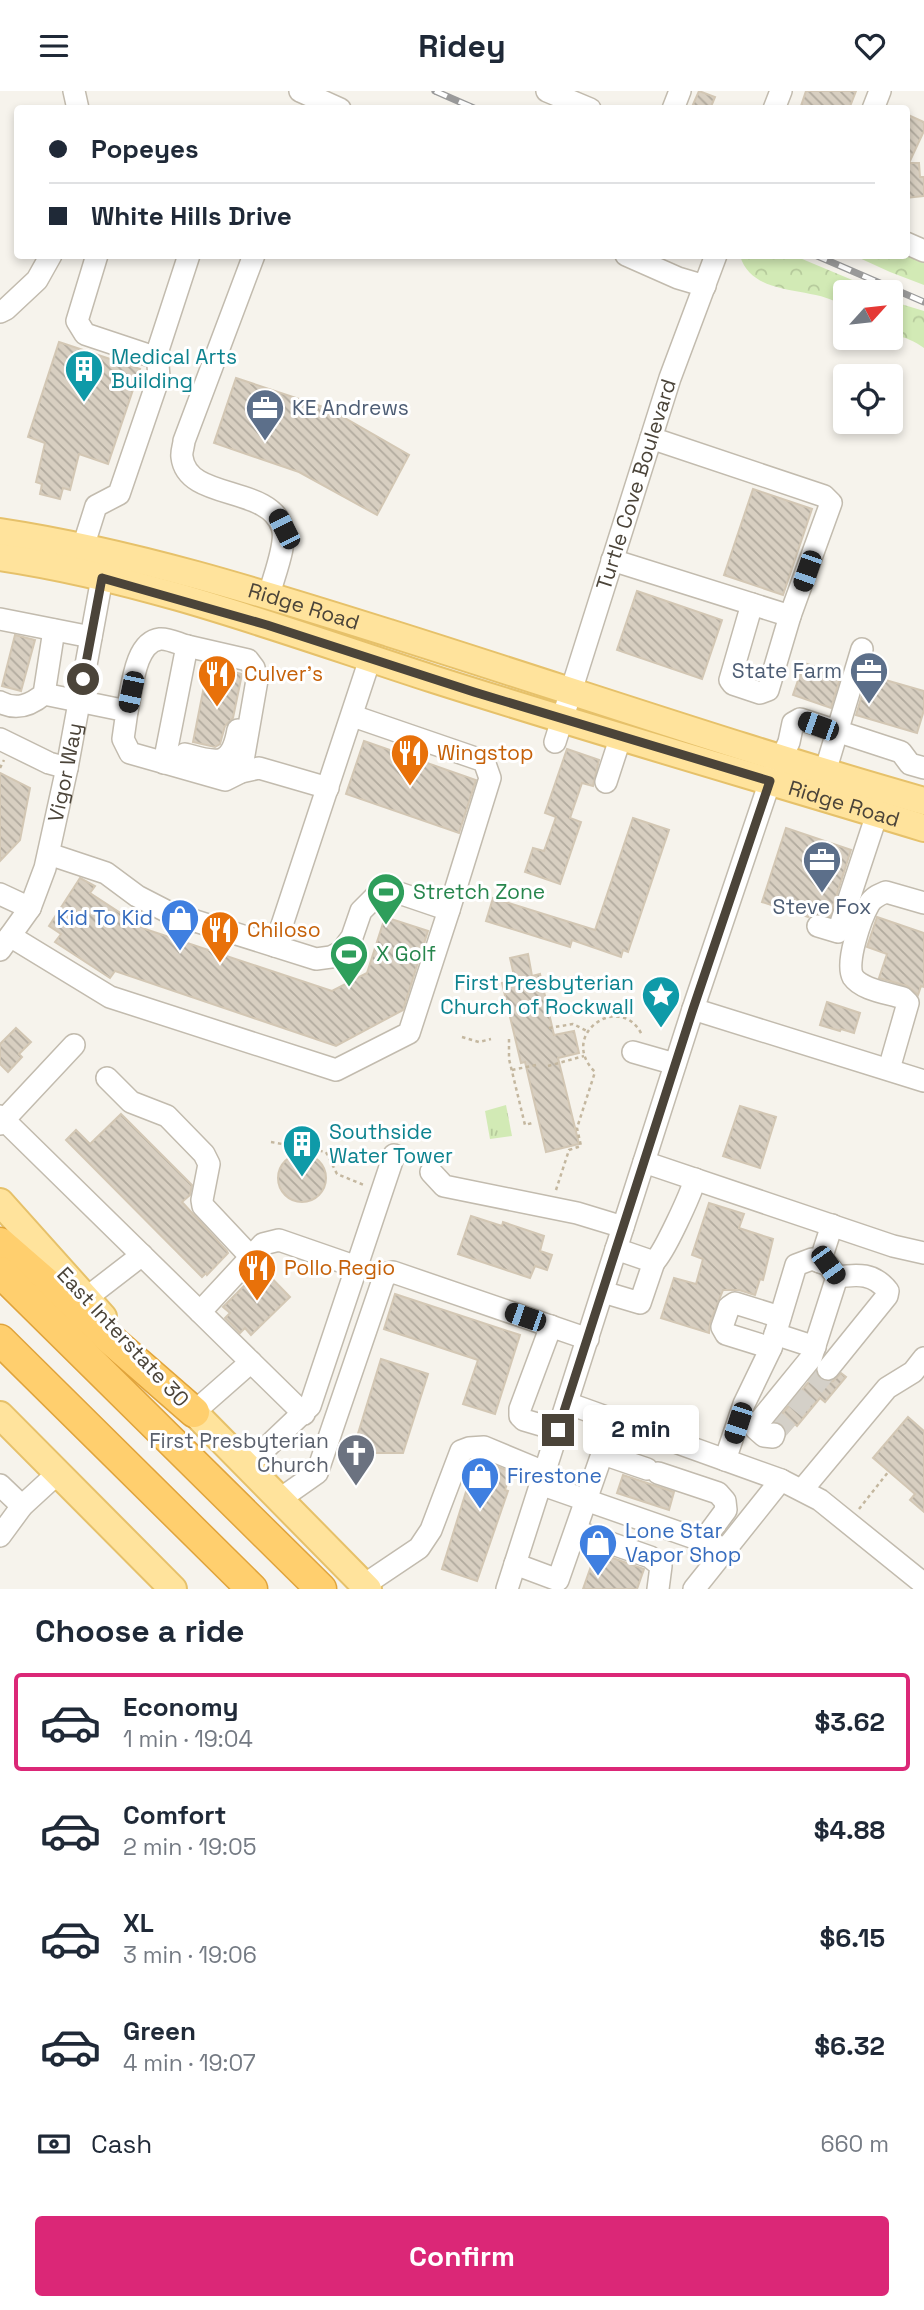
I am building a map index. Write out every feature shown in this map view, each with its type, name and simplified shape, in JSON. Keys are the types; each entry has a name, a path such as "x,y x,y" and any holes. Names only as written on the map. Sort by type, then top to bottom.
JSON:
{"highway":[{"path":"0,1243 194,1412"},
{"path":"0,1272 321,1589"},
{"path":"0,1340 252,1589"}],"main road":[{"name":"Ridge Road","path":"0,532 83,547 269,595 571,689 776,770 877,814 924,828"},
{"name":"Ridge Road","path":"0,557 102,578 254,621 370,659 559,730 621,736 776,770 825,772 912,798"},
{"name":"East Interstate 30","path":"0,1202 85,1299 366,1587"},
{"path":"0,1415 173,1589"}],"street":[{"path":"547,91 580,105"},
{"path":"306,99 326,105"},
{"path":"0,311 6,309 37,280 49,259"},
{"path":"96,259 77,321 82,341 125,356 157,358"},
{"path":"102,578 83,547 96,506 119,494 159,377 157,358 188,259"},
{"path":"252,259 184,441 182,456 188,473 201,482 265,505 276,515 284,529 269,595"},
{"path":"635,259 678,278 705,286"},
{"name":"Turtle Cove Boulevard","path":"559,730 670,378 715,259"},
{"path":"651,438 829,499 831,503 790,617 768,690 760,693 733,684 730,680 752,604"},
{"path":"612,559 790,617"},
{"name":"Vigor Way","path":"5,943 30,908 49,854 102,578"},
{"path":"0,619 91,637"},
{"path":"0,702 12,706 27,706 44,694 54,630"},
{"path":"241,772 257,680 254,668 248,660 160,639 147,644 139,654 123,739 130,753 209,761 227,757 234,748 242,707 254,697"},
{"path":"165,756 187,646"},
{"path":"825,772 862,649"},
{"path":"275,946 370,659"},
{"path":"44,694 127,711"},
{"path":"5,943 110,997 336,1070 409,1033 491,778 484,761 352,716"},
{"path":"507,1589 693,1009 795,720 800,719 901,752 917,766 912,798"},
{"path":"606,782 621,736"},
{"path":"0,739 49,763 67,768"},
{"path":"165,756 225,780 241,772 259,768 328,788"},
{"path":"818,926 838,932 877,814"},
{"path":"49,854 106,873 137,896 170,913 316,959 331,957 341,952 352,937 361,911 375,897 396,892 449,910"},
{"path":"889,1069 908,1003 903,998 861,985 852,975 850,959 869,904 875,896 886,892 924,904"},
{"path":"0,894 30,908"},
{"path":"693,1009 924,1081"},
{"path":"74,1045 1,1120 304,1413"},
{"path":"638,1045 676,1063"},
{"path":"107,1078 131,1102 167,1117 204,1154 209,1164 203,1206 251,1257"},
{"path":"246,1467 310,1406 394,1155"},
{"path":"644,1162 892,1246 924,1253"},
{"path":"432,1173 444,1186 577,1213 623,1227"},
{"path":"603,1292 640,1303 654,1262 660,1257 663,1245 690,1195 695,1179"},
{"path":"820,1262 832,1225"},
{"path":"200,1312 263,1244 279,1240 357,1267"},
{"path":"617,1249 654,1262"},
{"path":"85,1299 142,1255"},
{"path":"725,1460 744,1404 775,1333 796,1265 811,1259 828,1265 837,1277"},
{"path":"280,1499 317,1473 383,1280 388,1273 393,1272 588,1339"},
{"path":"828,1369 887,1296 888,1291 883,1284 867,1275 837,1277"},
{"path":"774,1434 773,1437 764,1436 756,1429 758,1423 811,1357 837,1277"},
{"path":"551,1326 520,1409 520,1416 524,1420 558,1430"},
{"path":"775,1333 815,1347"},
{"path":"802,1490 887,1388 913,1372 924,1358"},
{"path":"194,1412 251,1362"},
{"path":"567,1403 802,1490 840,1515 924,1584"},
{"path":"515,1564 557,1584 614,1420"},
{"path":"366,1587 419,1548 431,1531 461,1451 469,1448 484,1447 586,1501 726,1549"},
{"path":"603,1454 719,1493 725,1501 726,1510 703,1541"},
{"path":"0,1536 22,1506 58,1473"},
{"path":"694,1589 781,1480"},
{"path":"0,1485 22,1506"},
{"path":"576,1531 650,1557 661,1566 657,1589"}],"path":[{"path":"0,770 3,761"},
{"path":"555,1194 569,1150 582,1146 577,1128 595,1072 584,1056 587,1031 605,1018 620,1017 639,1029 638,1045"},
{"path":"549,1028 573,1024 587,1031"},
{"path":"462,1037 479,1042 491,1039"},
{"path":"509,1039 512,1070 525,1125 531,1123"},
{"path":"548,1066 584,1056"},
{"path":"512,1070 536,1065"},
{"path":"271,1142 326,1152 337,1174 362,1182 365,1187"},
{"path":"840,1515 855,1514 889,1471"}],"green space":[{"path":"910,253 924,259 924,285 862,259 910,259"},
{"path":"742,259 802,259 852,280 833,280 833,301 771,285 747,270"},
{"path":"903,305 924,311 924,348 903,337"},
{"path":"506,1105 512,1136 490,1139 485,1111"}],"building":[{"path":"699,91 715,97 712,105 693,105"},
{"path":"806,91 856,91 851,105 801,105"},
{"path":"910,116 924,122 924,131 910,161"},
{"path":"910,163 919,163 920,177 924,177 924,196 910,198"},
{"name":"Medical Arts Building","path":"59,342 140,369 108,464 79,454 70,490 63,488 60,499 40,494 42,484 36,482 45,443 28,437"},
{"path":"236,378 329,409 409,455 377,515 299,472 214,443"},
{"path":"753,489 812,509 783,595 724,575"},
{"path":"637,591 722,620 702,679 617,650"},
{"path":"15,635 35,640 21,691 2,686"},
{"path":"804,663 841,675 831,708 793,695"},
{"name":"Culver's","path":"208,666 242,674 233,718 225,726 220,744 215,747 193,742"},
{"path":"868,675 924,691 924,710 917,733 856,715"},
{"path":"364,741 476,780 459,833 346,794"},
{"path":"567,749 599,760 593,786 582,783 570,818 581,822 560,884 525,872 533,848 544,851 556,817 545,813"},
{"path":"0,773 30,788 20,840 0,861"},
{"path":"633,818 669,830 628,952 623,950 621,957 572,940 570,947 486,921 493,898 595,930"},
{"path":"786,828 851,850 830,916 816,913 808,917 762,902"},
{"path":"80,878 95,886 90,893 145,929 332,991 367,973 385,917 428,931 403,1010 336,1046 115,971 110,978 55,942 61,934 49,926"},
{"path":"877,917 924,933 924,987 921,986 918,995 907,986 879,978 887,954 867,947"},
{"path":"528,954 532,976 540,974 554,1035 574,1031 579,1053 558,1058 579,1144 546,1152 525,1062 521,1063 502,983 515,980 510,958"},
{"path":"827,1002 860,1013 854,1033 820,1025"},
{"path":"16,1028 31,1042 19,1054 22,1057 8,1072 0,1064 0,1044"},
{"path":"740,1106 776,1117 760,1168 723,1156"},
{"path":"121,1114 192,1185 190,1195 182,1202 228,1253 207,1275 206,1273 202,1277 66,1140 76,1130 90,1144"},
{"name":"Southside Water Tower","path":"302,1154 319,1161 326,1178 319,1195 302,1202 285,1195 278,1178 285,1161"},
{"path":"709,1203 744,1214 739,1228 773,1239 763,1280 760,1279 755,1295 739,1290 723,1290 710,1323 709,1333 661,1318 674,1278 696,1284 703,1259 692,1255"},
{"path":"471,1216 502,1226 503,1222 544,1236 540,1251 552,1255 547,1270 535,1266 530,1278 458,1254"},
{"name":"Pollo Regio","path":"262,1268 290,1297 251,1335 245,1328 240,1333 225,1318 230,1313 223,1307"},
{"path":"395,1294 520,1335 495,1414 463,1404 478,1360 384,1329"},
{"path":"381,1359 428,1374 403,1453 352,1453"},
{"path":"816,1373 820,1380 827,1382 833,1381 841,1373 846,1377 825,1402 820,1398 797,1426 795,1424 787,1433 784,1426 776,1421"},
{"path":"908,1417 924,1431 924,1512 910,1500 915,1494 873,1458"},
{"name":"Firestone","path":"481,1460 511,1472 505,1490 508,1491 477,1581 442,1569 470,1479 474,1481"},
{"path":"623,1475 674,1492 669,1510 617,1493"},
{"path":"596,1552 644,1569 637,1589 583,1589"}],"tunnel":[{"path":"774,1434 828,1369"}],"railway":[{"path":"435,91 467,105"},
{"path":"824,259 924,302"}],"place":[{"name":"Medical Arts Building","path":"84,403"},
{"name":"KE Andrews","path":"265,442"},
{"name":"State Farm","path":"869,705"},
{"name":"Culver's","path":"217,708"},
{"name":"Wingstop","path":"410,787"},
{"name":"Steve Fox","path":"822,894"},
{"name":"Stretch Zone","path":"386,926"},
{"name":"Kid To Kid","path":"180,952"},
{"name":"Chiloso","path":"220,964"},
{"name":"X Golf","path":"349,988"},
{"name":"First Presbyterian Church of Rockwall","path":"661,1029"},
{"name":"Southside Water Tower","path":"302,1178"},
{"name":"Pollo Regio","path":"257,1302"},
{"name":"First Presbyterian Church","path":"356,1487"},
{"name":"Firestone","path":"480,1510"},
{"name":"Lone Star Vapor Shop","path":"598,1577"}],"route":[{"path":"83,679 102,578 267,625 474,692 770,781 693,1009 558,1430"}]}
